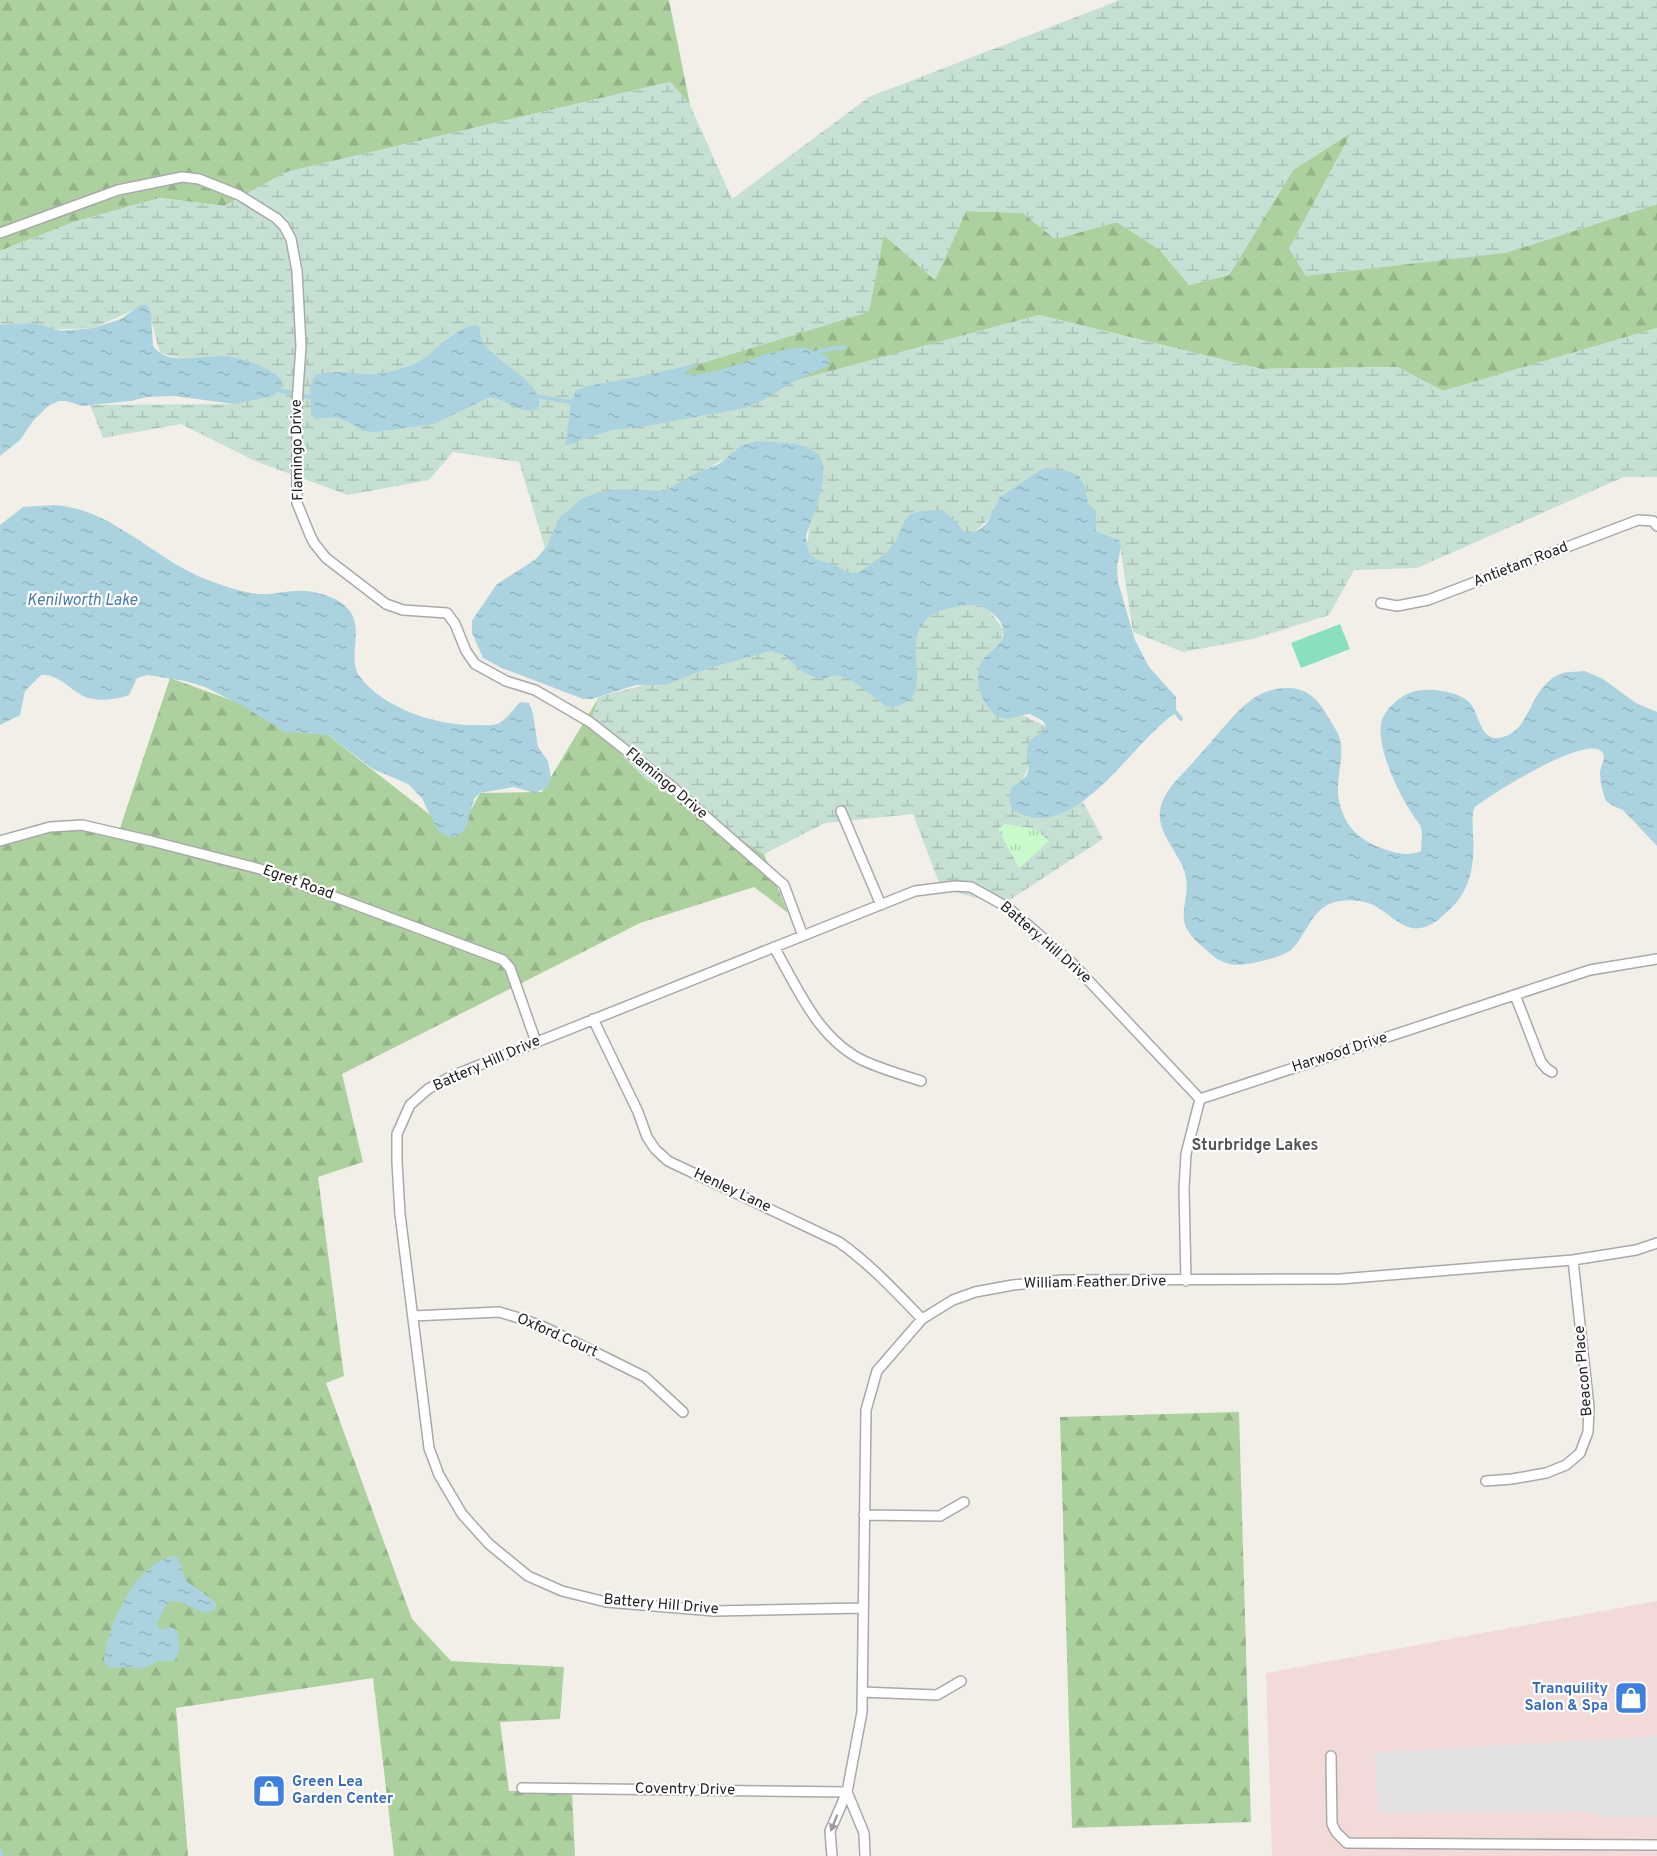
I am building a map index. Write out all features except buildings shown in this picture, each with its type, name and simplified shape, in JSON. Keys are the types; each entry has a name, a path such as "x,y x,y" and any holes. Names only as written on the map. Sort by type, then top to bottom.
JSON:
{"street":[{"name":"Flamingo Drive","path":"0,233 118,189 182,177 199,179 239,195 276,218 284,226 291,239 297,271 301,346 297,404 297,503 314,543 326,558 386,604 403,610 447,613 475,664 506,681 535,690 598,727 670,785 784,885 803,936"},
{"name":"Antietam Road","path":"1381,603 1397,606 1428,600 1638,520 1653,521 1657,526"},
{"path":"841,811 881,905"},
{"name":"Egret Road","path":"0,841 50,827 82,825 250,866 420,929 497,958 507,964 536,1042"},
{"name":"Battery Hill Drive","path":"863,1608 714,1611 606,1602 562,1591 528,1576 489,1544 462,1514 439,1475 429,1448 400,1214 397,1134 410,1105 428,1089 452,1076 593,1019 915,891 955,886 971,887 1007,907 1072,963 1200,1099"},
{"path":"774,947 819,1024 832,1038 866,1062 921,1081"},
{"name":"Harwood Drive","path":"1200,1099 1590,970 1657,959"},
{"path":"1515,995 1541,1062 1547,1070 1552,1072"},
{"name":"Henley Lane","path":"593,1019 638,1112 646,1137 654,1149 668,1161 839,1242 877,1273 922,1319"},
{"path":"1186,1281 1184,1189 1186,1154 1200,1099"},
{"name":"William Feather Drive","path":"832,1856 830,1831 847,1792 862,1712 866,1410 877,1371 922,1319 953,1300 975,1292 1013,1285 1062,1280 1340,1280 1573,1260 1636,1250 1657,1243"},
{"name":"Beacon Place","path":"1486,1481 1546,1473 1566,1465 1580,1453 1588,1432 1588,1407 1573,1260"},
{"name":"Oxford Court","path":"413,1316 499,1312 516,1317 544,1327 645,1377 683,1412"},
{"path":"864,1515 939,1516 964,1502"},
{"path":"862,1692 937,1695 961,1681"},
{"path":"1331,1756 1332,1824 1341,1838 1347,1842 1657,1845"},
{"name":"Coventry Drive","path":"522,1788 847,1792"},
{"path":"847,1792 864,1833 865,1856"}],"shaded area":[{"path":"1657,1601 1657,1856 1272,1856 1266,1673"},
{"path":"1657,1736 1657,1817 1599,1817 1592,1811 1379,1813 1374,1753"}],"green space":[{"path":"0,0 669,0 690,105 670,82 287,172 224,206 160,198 74,222 0,251"},
{"path":"1120,0 1657,0 1657,204 1505,253 1306,276 1289,249 1351,133 1293,170 1229,275 1189,285 1159,249 1117,222 1055,239 1023,213 966,211 935,280 884,235 869,312 583,400 569,441 1039,315 1261,369 1397,367 1443,391 1657,328 1657,477 1624,477 1417,568 1354,570 1329,615 1253,639 1183,652 1133,632 1119,540 1096,531 1042,469 975,532 988,609 1004,630 984,698 1046,726 1011,807 1083,802 1103,839 1002,905 941,888 913,814 825,823 764,854 647,780 590,724 599,697 771,651 807,546 818,455 758,441 665,491 583,498 545,548 519,462 453,452 429,480 348,495 255,461 181,424 103,438 90,405 234,404 281,383 160,353 147,304 93,328 0,332 0,251 74,222 160,198 224,206 286,172 670,82 690,105 732,199 869,97"},
{"path":"1352,132 1289,249 1505,253 1657,204 1657,328 1443,391 1397,367 1261,369 1039,315 568,442 884,235 935,280 966,211 1023,213 1055,239 1117,222 1159,249 1189,285 1229,275 1293,170"},
{"path":"1340,624 1350,649 1301,668 1291,643"},
{"path":"170,678 328,735 457,836 480,793 542,792 599,697 590,724 647,780 764,854 788,913 754,887 640,923 342,1074 363,1162 318,1177 344,1376 326,1383 412,1619 451,1661 564,1667 560,1719 500,1722 509,1791 572,1791 575,1856 394,1856 373,1678 176,1708 188,1856 0,1856 0,844 55,825 118,834"},
{"path":"1005,824 1035,829 1049,841 1019,868 998,829"},
{"path":"1239,1412 1251,1822 1072,1828 1060,1417"}],"water":[{"path":"147,304 151,314 153,346 159,352 175,358 228,356 244,360 275,374 281,379 282,387 273,396 234,404 174,396 147,397 82,406 59,401 48,406 33,421 20,440 0,456 0,325 33,323 61,331 93,328 121,319 139,306"},
{"path":"474,325 479,326 481,338 487,348 535,390 539,399 538,409 525,410 490,397 433,424 376,432 363,431 336,417 315,419 311,415 310,386 315,375 336,372 376,374 402,369 420,361 457,332"},
{"path":"802,347 827,356 830,363 745,408 612,430 565,445 571,398 574,397 575,391 587,386 695,364 684,375 698,374 787,349"},
{"path":"758,441 796,444 807,447 819,455 823,464 823,481 818,503 806,535 807,546 810,554 817,560 833,564 850,573 858,573 886,553 896,541 905,520 911,514 943,510 964,532 970,533 979,530 987,523 1000,497 1042,469 1067,471 1079,476 1085,487 1088,503 1096,511 1096,531 1119,540 1121,546 1117,567 1118,582 1135,640 1149,667 1176,697 1176,713 1159,726 1102,786 1080,803 1059,815 1036,818 1013,810 1010,805 1010,795 1013,786 1026,776 1029,743 1046,726 1043,721 1030,714 1003,718 990,710 985,703 979,686 979,670 982,660 997,646 1004,633 996,616 978,605 950,608 931,616 921,627 916,640 917,683 914,694 905,703 891,707 887,707 850,679 836,675 823,679 816,678 800,670 784,655 771,651 709,668 665,685 636,685 592,699 583,699 502,668 483,658 472,633 472,621 475,616 497,584 536,559 547,546 560,517 583,498 600,492 622,489 665,491 696,473 719,464 742,445"},
{"name":"Kenilworth Lake","path":"54,505 76,509 115,525 188,571 227,587 260,594 308,591 340,602 349,610 354,619 356,629 354,659 360,677 383,698 414,714 447,723 492,725 503,720 520,702 529,703 538,747 548,761 551,778 547,788 535,793 514,787 480,793 474,799 466,828 457,836 448,837 437,830 422,798 408,784 373,769 328,735 285,732 243,706 205,687 148,675 137,678 129,695 100,700 83,696 52,676 41,675 25,691 20,715 0,725 0,525 23,507"},
{"path":"1585,671 1603,679 1636,703 1657,712 1657,846 1623,810 1606,801 1600,776 1604,756 1601,751 1591,749 1576,752 1538,768 1475,807 1470,876 1455,904 1428,926 1409,927 1375,906 1351,900 1338,901 1319,911 1288,952 1240,965 1219,960 1199,943 1186,927 1184,914 1187,883 1182,865 1161,826 1161,807 1173,784 1236,714 1260,694 1276,689 1294,688 1315,698 1340,738 1338,792 1347,822 1361,838 1374,845 1396,853 1411,854 1421,851 1422,832 1387,763 1381,736 1382,719 1392,705 1406,695 1422,690 1438,690 1456,694 1472,705 1486,734 1497,738 1517,729 1548,682 1567,672"},
{"path":"174,1556 178,1558 186,1581 213,1600 216,1609 203,1612 182,1603 168,1602 158,1621 158,1627 161,1630 170,1627 177,1630 180,1650 174,1661 158,1661 143,1669 109,1668 104,1661 107,1646 111,1630 126,1598 147,1570 160,1561"}],"waterway":[{"path":"812,354 844,347"},
{"path":"277,390 314,398"},
{"path":"536,396 576,403"},
{"path":"1174,710 1181,719"},
{"path":"0,1850 2,1856"}],"place":[{"name":"Tranquility Salon & Spa","path":"1631,1698"},
{"name":"Green Lea Garden Center","path":"269,1791"}],"district":[{"name":"Sturbridge Lakes","path":"1255,1146"}]}
